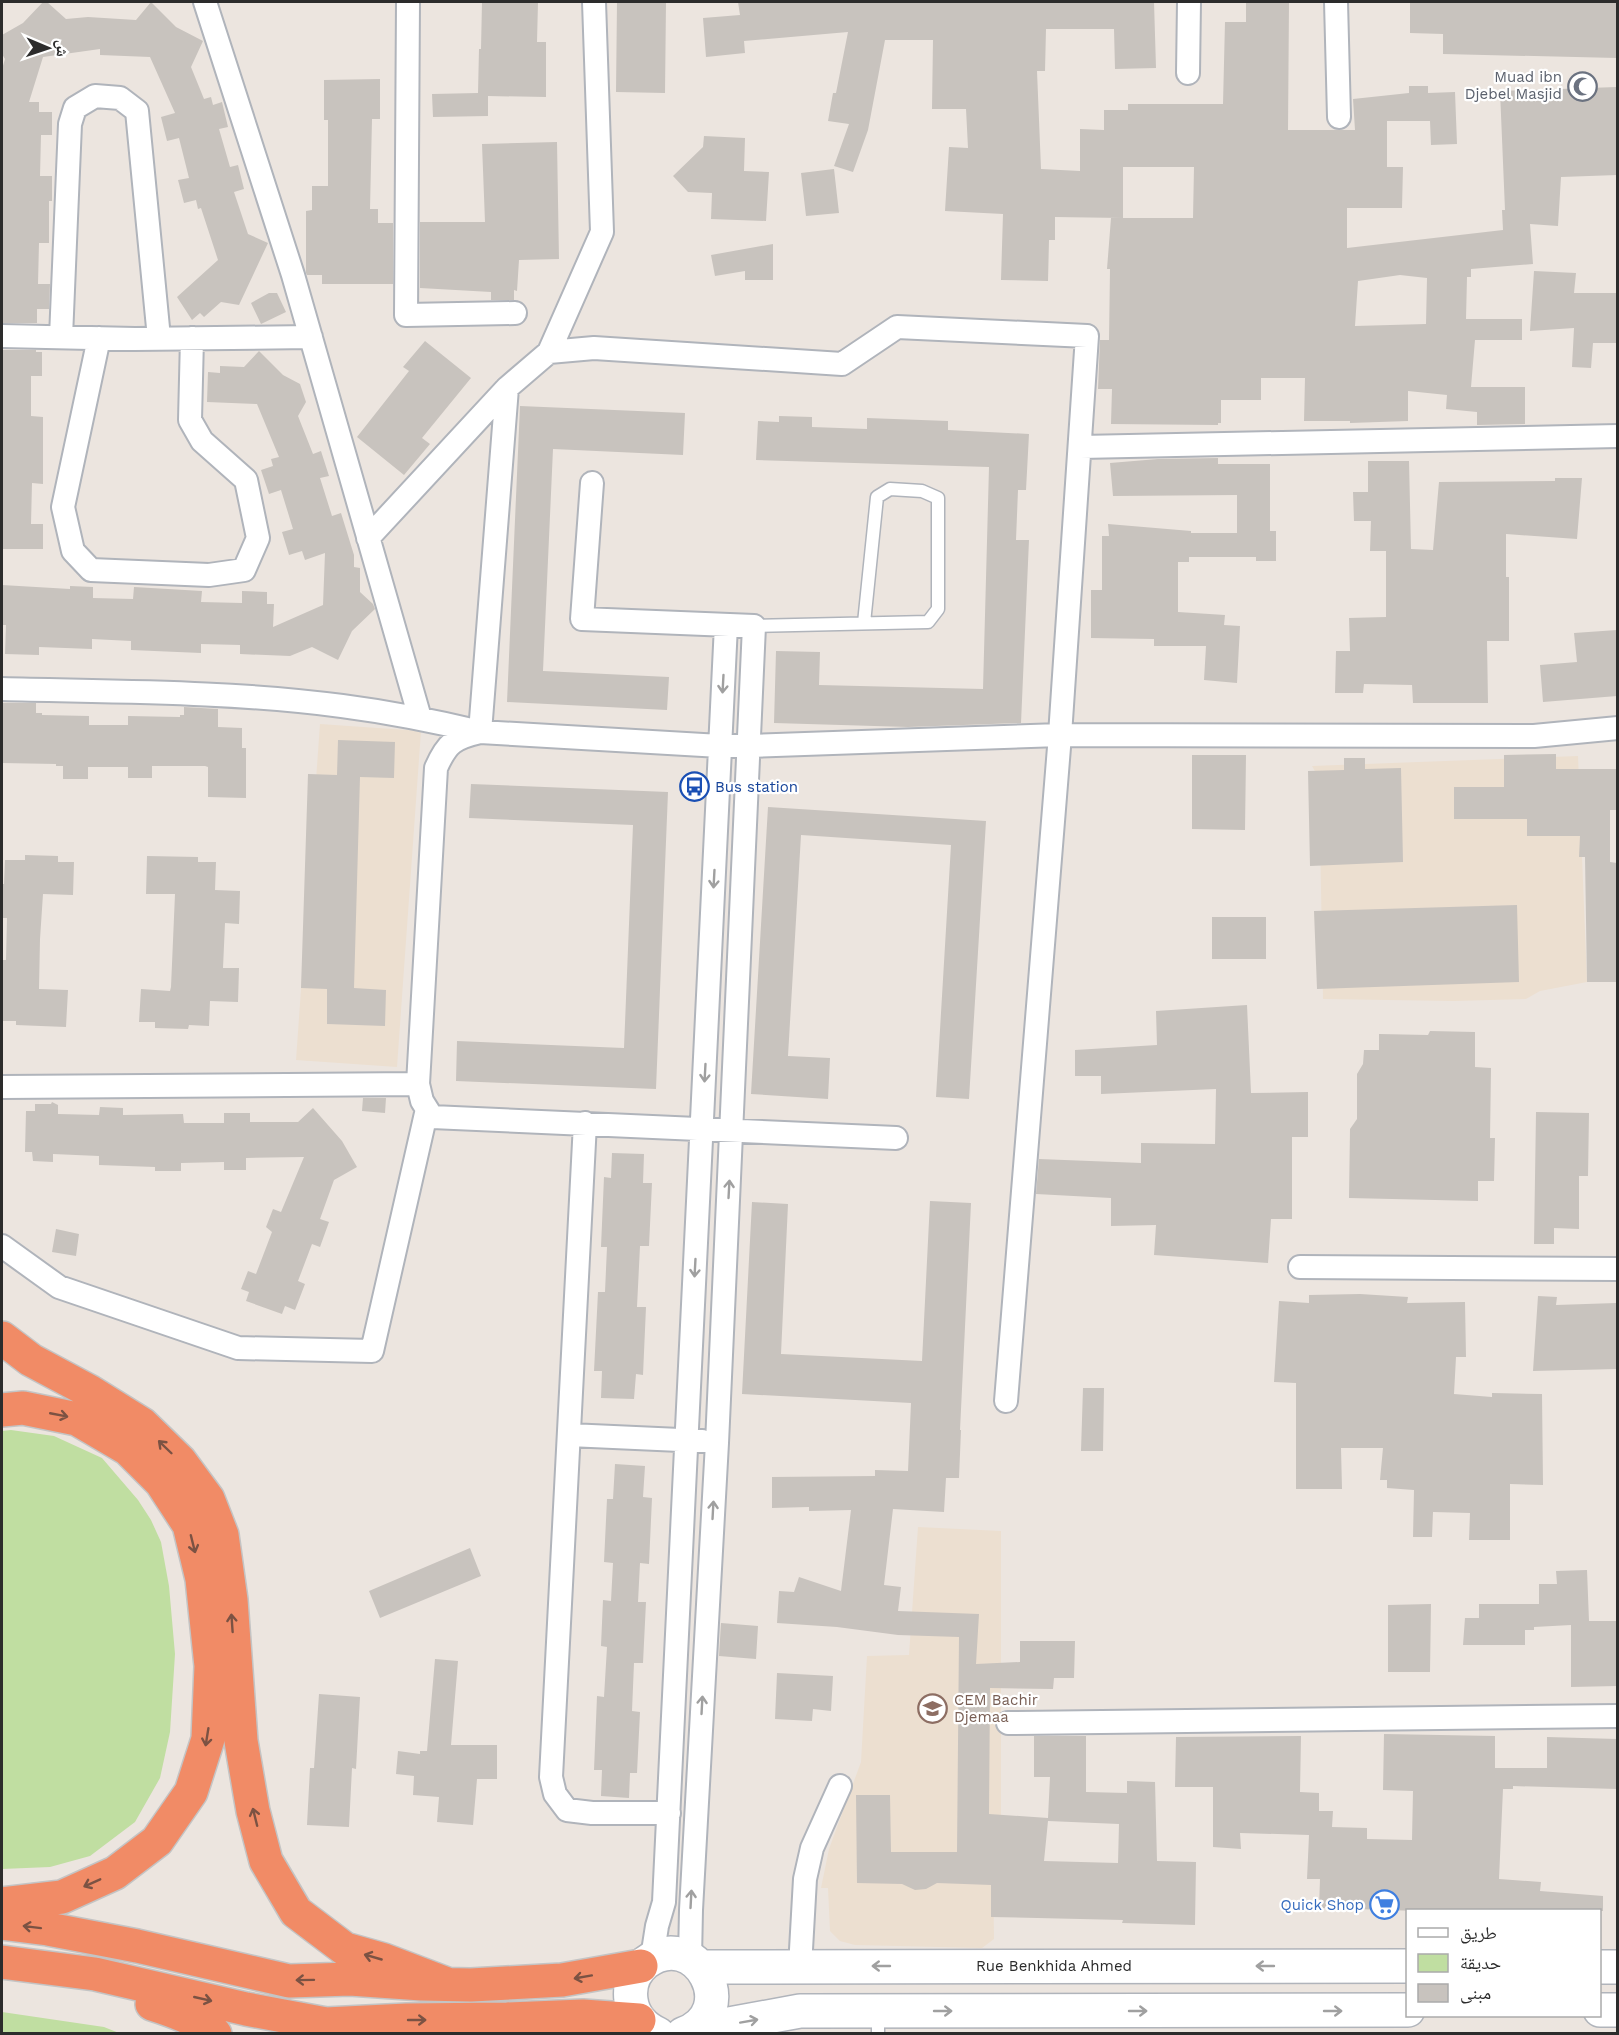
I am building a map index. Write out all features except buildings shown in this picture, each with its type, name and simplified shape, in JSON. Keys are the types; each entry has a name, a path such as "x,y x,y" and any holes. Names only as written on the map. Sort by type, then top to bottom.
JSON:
{"highway":[{"path":"2,1338 31,1360 89,1391 142,1424 180,1461 208,1499 222,1535 231,1600 242,1741 253,1811 266,1861 296,1912 345,1949 384,1960 447,1984"},
{"path":"2,1410 23,1408 77,1419 128,1449 161,1482 189,1525 202,1579 211,1666 208,1739 191,1792 157,1841 115,1873 62,1897 2,1904"},
{"path":"2,1923 48,1929 137,1946 290,1981 350,1979 447,1984 562,1980 647,1962"},
{"path":"2,1962 95,1974 246,2009 326,2024 583,2016 641,2027"},
{"path":"2,1970 110,1992 172,2010 205,2026 215,2034"},
{"path":"529,2034 641,2027"}],"main road":[{"name":"Rue Benkhida Ahmed","path":"647,1962 662,1954 676,1953 695,1962 800,1966 1406,1966"},
{"path":"641,2027 632,2008 629,1992 633,1978 647,1962"},
{"path":"687,2032 702,2021 709,2009 712,1995 709,1979 695,1962"},
{"path":"1601,1967 1617,1967"},
{"path":"687,2032 800,2011 878,2022 1406,2010"},
{"path":"1601,2010 1617,2010"}],"street":[{"path":"205,2 293,275 420,718"},
{"path":"408,2 406,315 515,313"},
{"path":"368,538 507,388 549,352 603,232 594,2"},
{"path":"1188,73 1189,2"},
{"path":"1336,2 1339,117"},
{"path":"61,337 70,124 75,108 95,96 120,98 137,111 159,338"},
{"path":"549,352 594,348 842,364 897,327 1087,336 1060,735 1006,1401"},
{"path":"2,336 311,337"},
{"path":"99,338 63,507 73,551 91,570 209,575 244,570 258,538 246,480 202,441 190,420 192,338"},
{"path":"480,732 507,388"},
{"path":"1081,447 1617,436"},
{"path":"592,483 582,620 754,626 717,1443 691,1899 695,1962"},
{"path":"647,1962 664,1902 726,626"},
{"path":"2,689 221,695 341,705 420,718 480,732 720,746 1060,735 1534,736 1617,728"},
{"path":"480,732 459,737 442,753 436,768 418,1084 422,1101 432,1117 896,1137"},
{"path":"2,1087 418,1084"},
{"path":"2,1246 59,1287 238,1348 372,1351 427,1109"},
{"path":"585,1123 551,1777 555,1794 567,1810 669,1813"},
{"path":"1300,1267 1617,1269"},
{"path":"569,1435 687,1439 717,1443"},
{"path":"1008,1723 1617,1716"},
{"path":"800,1966 805,1879 812,1848 840,1786"}],"lane":[{"path":"754,626 928,622 938,609 939,498 922,491 890,489 877,497 864,623"}],"shaded area":[{"path":"320,724 421,731 397,1067 296,1060"},
{"path":"1578,756 1587,982 1540,991 1526,999 1454,1001 1323,999 1319,778 1312,766"},
{"name":"CEM Bachir Djemaa","path":"918,1527 1001,1531 1001,1855 993,1863 994,1939 982,1948 855,1945 840,1941 830,1931 828,1888 821,1888 829,1849 861,1762 867,1656 909,1655"}],"green space":[{"path":"11,1430 54,1436 102,1458 138,1500 161,1542 169,1586 175,1654 170,1732 160,1778 135,1822 90,1856 50,1867 2,1869 2,1431"},
{"path":"2,2012 104,2027 119,2033 2,2033"}],"place":[{"name":"Muad ibn Djebel Masjid","path":"1583,86"},
{"name":"Bus station","path":"694,787"},
{"name":"CEM Bachir Djemaa","path":"933,1709"},
{"name":"Quick Shop","path":"1385,1905"}]}
